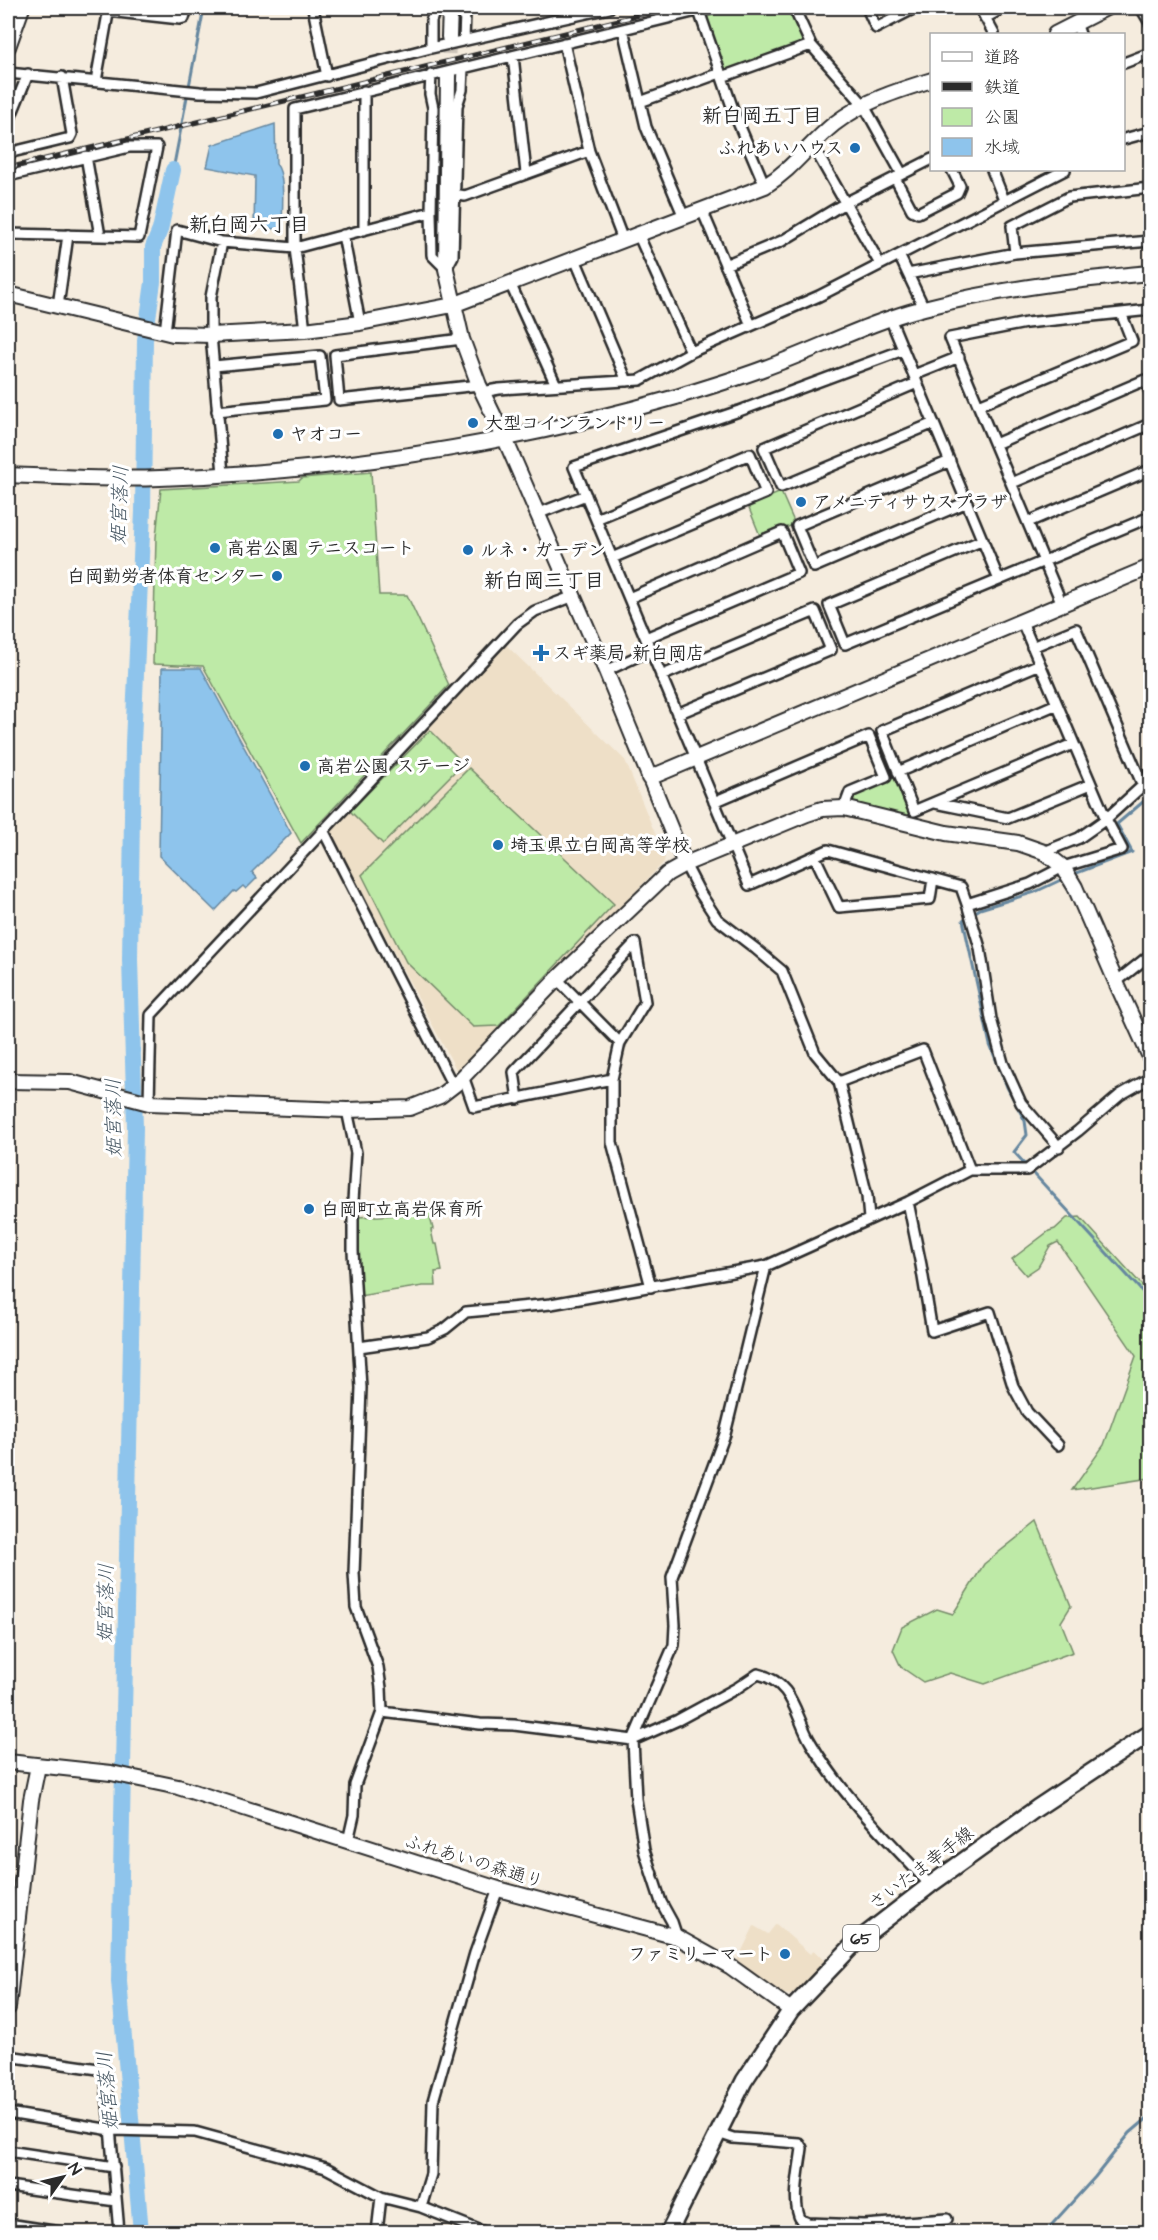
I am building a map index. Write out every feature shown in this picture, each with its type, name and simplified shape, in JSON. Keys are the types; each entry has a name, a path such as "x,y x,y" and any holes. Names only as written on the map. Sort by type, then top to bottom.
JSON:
{"main road":[{"name":"さいたま幸手線","path":"669,2232 744,2081 791,2010 855,1943 1036,1808 1150,1733"}],"street":[{"path":"8,47 22,8"},
{"path":"96,81 108,9 180,19 184,18 187,8"},
{"path":"313,8 327,76"},
{"path":"431,48 430,21 436,8"},
{"path":"449,37 450,8"},
{"path":"462,8 465,13 464,40"},
{"path":"8,73 200,92 256,93 464,40 609,8"},
{"path":"305,330 296,248 295,109 709,8"},
{"path":"794,8 811,45 863,104 912,210 918,213 957,193 960,186 952,171"},
{"path":"867,8 876,28 915,8"},
{"path":"980,8 994,33"},
{"path":"986,18 1004,8"},
{"path":"1060,33 1078,29 1106,8"},
{"path":"1142,8 1150,23"},
{"path":"699,11 721,75 765,186"},
{"path":"623,29 646,127 684,217"},
{"path":"564,43 589,151 623,240"},
{"path":"640,102 811,45"},
{"path":"1125,63 1150,53"},
{"path":"513,56 526,173"},
{"path":"446,269 453,256 457,106 462,90 463,68"},
{"path":"8,123 28,74"},
{"path":"430,75 433,108 432,255 446,269"},
{"path":"448,75 446,269 462,339 481,388 506,439 606,670 685,864 717,919 782,971 815,1053 839,1082 867,1196 869,1218"},
{"path":"8,153 70,138 72,134 62,77"},
{"path":"8,294 165,332 211,335 305,330 408,315 453,304 765,186 783,175 833,125 863,104 930,81"},
{"path":"364,91 364,230"},
{"path":"1125,137 1150,132"},
{"path":"813,146 879,264"},
{"path":"8,176 129,147 157,147 139,237 8,234"},
{"path":"454,194 465,196 589,151"},
{"path":"86,156 100,236"},
{"path":"725,265 782,241 845,203 930,160"},
{"path":"992,171 1004,200"},
{"path":"462,339 335,355 339,400 481,388 499,389 640,380 691,352 819,296 1059,171"},
{"path":"1015,254 1012,226 1069,196 1150,188"},
{"path":"702,210 751,325"},
{"path":"165,332 177,230 222,242 296,248 431,212"},
{"path":"638,234 691,352"},
{"path":"58,306 68,235"},
{"path":"343,235 360,323"},
{"path":"908,274 1015,254 1150,241"},
{"path":"222,242 211,297 211,335 223,474"},
{"path":"899,255 924,308"},
{"path":"575,259 627,381"},
{"path":"8,475 156,478 337,466 506,439 675,397 763,369 890,318 924,308 999,292 1069,281 1150,273"},
{"path":"510,283 556,385"},
{"path":"1062,604 951,338 1026,323 1150,310"},
{"path":"979,405 1132,341 1122,313"},
{"path":"890,318 999,580"},
{"path":"903,350 739,411 574,467 749,885 828,850 960,886 980,948 991,1019 1003,1063 1021,1103 1059,1147"},
{"path":"214,366 320,356 325,400 217,411"},
{"path":"934,423 781,487 765,448 959,357"},
{"path":"995,444 1145,380 1150,393"},
{"path":"1011,483 1150,424"},
{"path":"596,519 750,454 766,493 612,558"},
{"path":"950,461 797,526 814,567 967,502"},
{"path":"1028,522 1150,470"},
{"path":"537,514 586,495"},
{"path":"982,540 829,605 845,644 1150,517"},
{"path":"629,598 782,532 799,573 646,638"},
{"path":"649,778 1150,567"},
{"path":"149,1103 151,1015 517,624 536,611 574,596"},
{"path":"661,676 815,611 831,650 677,714"},
{"path":"967,904 1030,884 1063,867 1122,849 1106,819 1022,622"},
{"path":"1032,647 1076,629 1143,786"},
{"path":"606,670 651,650"},
{"path":"1040,664 882,731 914,811 1074,744"},
{"path":"898,772 1057,704"},
{"path":"714,802 869,736 886,777 850,792 844,807"},
{"path":"1044,852 1079,838 1106,819 1150,779"},
{"path":"934,803 1008,818 1091,784"},
{"path":"8,1081 70,1082 149,1103 347,1110 410,1108 440,1095 453,1086 557,979 667,874 685,864 822,809 844,807 946,833 1018,843 1044,852 1063,867 1075,887 1150,1057"},
{"path":"323,830 453,1086"},
{"path":"815,857 839,907 930,899 933,879"},
{"path":"518,1100 514,1071 635,943 645,1002 620,1043 612,1079 612,1142 651,1287"},
{"path":"1116,982 1150,955"},
{"path":"557,979 620,1043"},
{"path":"839,1082 923,1050 970,1170"},
{"path":"463,1076 474,1107 518,1100 612,1079"},
{"path":"359,1347 428,1337 445,1329 466,1312 550,1304 766,1266 908,1202 970,1170 1027,1170 1059,1147 1120,1095 1150,1078"},
{"path":"347,1110 356,1153 353,1251 361,1388 354,1585 356,1607 378,1667 382,1712 355,1785 354,1815 348,1841"},
{"path":"908,1202 932,1330 990,1312 1013,1386 1027,1412 1058,1445"},
{"path":"677,1937 661,1902 644,1850 636,1799 633,1740 674,1645 672,1577 725,1434 766,1266"},
{"path":"382,1712 633,1740 736,1689 758,1674 771,1677 789,1694 810,1742 834,1779 930,1885"},
{"path":"8,1762 38,1766 31,1800 8,2008"},
{"name":"ふれあいの森通り","path":"38,1766 115,1773 178,1787 498,1889 677,1937 731,1967 791,2010"},
{"path":"421,2206 431,2174 433,2101 475,1953 498,1889"},
{"path":"8,2056 105,2070 114,2130 114,2167 119,2232"},
{"path":"8,2113 114,2130 195,2132 326,2168 381,2197 421,2206 484,2232"},
{"path":"718,2133 733,2138 799,2144 802,2148 797,2214 801,2220 808,2223 864,2225 946,2218"},
{"path":"8,2151 114,2167"},
{"path":"8,2186 116,2201"},
{"path":"377,2232 381,2197"},
{"path":"8,2224 60,2232"}],"shaded area":[{"name":"埼玉県立白岡高等学校","path":"505,644 625,760 665,858 664,862 461,1072 457,1071 330,832 331,827"},
{"path":"776,1924 810,1954 814,1951 825,1961 793,1995 780,1994 736,1963 754,1926 768,1934"}],"green space":[{"path":"733,8 790,8 805,43 725,73 707,17"},
{"path":"371,472 379,595 407,595 449,685 301,843 203,666 153,664 156,537 161,489 299,481 302,478"},
{"path":"781,492 795,524 761,538 748,506"},
{"path":"430,730 463,763 383,844 350,811"},
{"path":"469,768 614,904 499,1026 473,1027 406,962 362,875"},
{"path":"895,776 915,820 853,803 855,793"},
{"path":"433,1209 435,1216 430,1217 433,1229 431,1230 434,1244 437,1244 442,1271 435,1272 436,1286 359,1296 357,1217 414,1214"},
{"path":"1080,1217 1150,1294 1150,1478 1072,1490 1104,1445 1136,1356 1058,1242 1050,1246 1038,1267 1026,1275 1012,1259 1067,1218"},
{"path":"1037,1522 1071,1606 1061,1622 1073,1652 985,1684 950,1673 923,1682 901,1667 893,1650 902,1627 937,1609 953,1614 984,1564"}],"water":[{"path":"275,124 276,164 282,185 282,227 281,229 254,228 255,176 207,167 212,145"},
{"path":"162,668 201,668 291,833 252,872 257,878 246,889 243,886 236,892 234,891 215,911 159,856"}],"waterway":[{"name":"姫宮落川","path":"173,170 204,8"},
{"name":"姫宮落川","path":"141,2232 119,1981 135,1128 130,960 133,743 143,511 145,340 153,282 153,247 160,230 173,170"},
{"name":"姫宮落川","path":"160,230 166,231"},
{"path":"1074,874 1132,852 1117,824 1150,796"},
{"path":"1065,878 1035,892 980,909 963,920 990,1045 1007,1087 1025,1121 1027,1135 1014,1152 1150,1300"},
{"path":"1045,2232 1095,2177 1130,2133 1150,2116"}],"tunnel":[{"path":"448,75 449,37"}],"railway":[{"path":"8,168 668,8"}],"place":[{"name":"ふれあいハウス","path":"855,148"},
{"name":"大型コインランドリー","path":"473,423"},
{"name":"ヤオコー","path":"278,434"},
{"name":"アメニティサウスプラザ","path":"801,502"},
{"name":"高岩公園 テニスコート","path":"215,548"},
{"name":"ルネ・ガーデン","path":"468,550"},
{"name":"白岡勤労者体育センター","path":"277,576"},
{"name":"スギ薬局 新白岡店","path":"541,653"},
{"name":"高岩公園 ステージ","path":"305,766"},
{"name":"埼玉県立白岡高等学校","path":"498,845"},
{"name":"白岡町立高岩保育所","path":"309,1209"},
{"name":"ファミリーマート","path":"785,1954"}],"district":[{"name":"新白岡五丁目","path":"762,115"},
{"name":"新白岡六丁目","path":"249,224"},
{"name":"新白岡三丁目","path":"544,580"}]}
